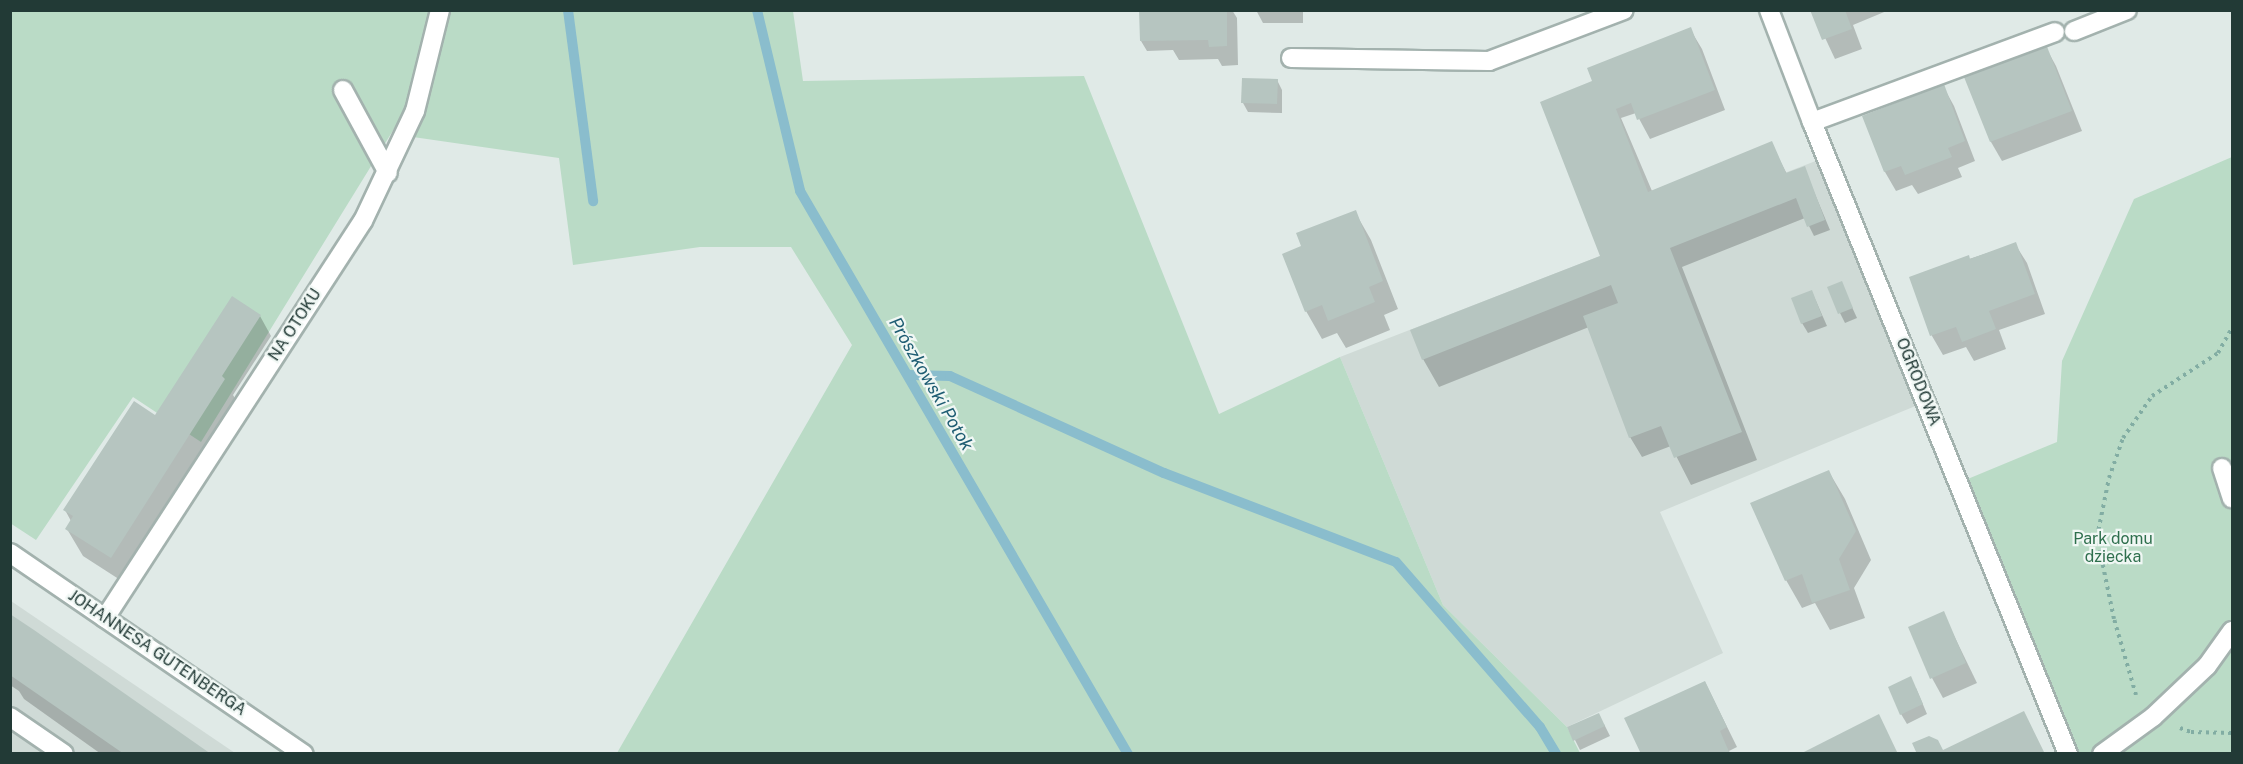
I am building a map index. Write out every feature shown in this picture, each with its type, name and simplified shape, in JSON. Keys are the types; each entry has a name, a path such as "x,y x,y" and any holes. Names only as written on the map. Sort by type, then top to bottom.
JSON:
{"street":[{"name":"NA OTOKU","path":"105,618 363,221 388,173 415,111 440,10"},
{"path":"1291,58 1488,61 1624,10"},
{"name":"OGRODOWA","path":"1769,10 1812,122 2068,753"},
{"path":"2074,31 2127,10"},
{"path":"1812,122 2055,32"},
{"path":"343,90 388,173"},
{"path":"2222,468 2232,498"},
{"name":"JOHANNESA GUTENBERGA","path":"10,553 304,753"},
{"path":"2102,753 2153,717 2207,666 2232,631"},
{"path":"10,717 64,753"}],"path":[{"path":"2232,328 2218,353 2152,396 2122,438 2109,478 2097,537 2114,619 2139,706 2153,717 2191,732 2232,733"}],"shaded area":[{"path":"1826,157 1925,402 1660,512 1723,653 1567,727 1443,605 1340,357 1600,256 1660,221"},
{"path":"11,601 235,753 11,753"}],"green space":[{"path":"10,11 793,11 803,81 1084,76 1219,414 1340,357 1443,605 1567,727 1580,753 617,753 852,345 791,247 700,247 573,265 559,158 413,137 397,124 201,442 133,397 36,540 10,523"},
{"name":"Park domu dziecka","path":"2232,157 2232,753 2068,753 1958,483 2057,442 2062,361 2134,199"}],"building":[{"path":"1139,10 1227,10 1227,46 1209,47 1208,40 1140,41"},
{"path":"1810,10 1845,10 1852,29 1822,40"},
{"path":"1691,27 1715,90 1637,120 1631,103 1616,109 1648,192 1772,141 1786,173 1805,166 1825,220 1807,227 1796,198 1670,248 1742,432 1674,458 1661,426 1629,438 1583,316 1618,303 1611,285 1422,360 1410,330 1600,256 1540,102 1592,81 1587,68"},
{"path":"2046,44 2072,111 1990,142 1964,77"},
{"path":"1242,78 1278,79 1277,104 1241,103"},
{"path":"1944,84 1965,141 1948,148 1952,157 1905,175 1901,166 1884,172 1862,116"},
{"path":"1356,210 1383,281 1369,287 1375,302 1328,321 1322,305 1305,312 1282,254 1301,246 1296,233"},
{"path":"2016,242 2035,294 1989,311 1996,329 1962,342 1956,327 1930,336 1909,277 1969,255 1970,259"},
{"path":"1842,281 1853,308 1838,314 1827,287"},
{"path":"1812,290 1822,316 1801,324 1791,298"},
{"path":"232,296 261,315 222,376 225,379 111,558 65,529 73,516 63,510 134,401 155,415"},
{"path":"1829,470 1856,531 1839,559 1850,590 1812,603 1802,574 1785,581 1750,503"},
{"path":"1944,611 1966,663 1930,679 1908,627"},
{"path":"10,614 211,754 124,754 10,675"},
{"path":"1911,676 1923,704 1900,715 1888,687"},
{"path":"1705,681 1727,727 1720,731 1730,754 1641,754 1624,718"},
{"path":"2024,711 2045,754 1917,754 1912,743 1929,736 1938,740 1943,750"},
{"path":"1599,713 1605,726 1573,741 1567,727"},
{"path":"1879,714 1898,754 1800,754"}],"waterway":[{"path":"568,10 593,201"},
{"name":"Prószkowski Potok","path":"757,10 800,191 1128,754"},
{"path":"909,375 950,376 1164,473 1396,562 1540,727 1556,754"}]}
